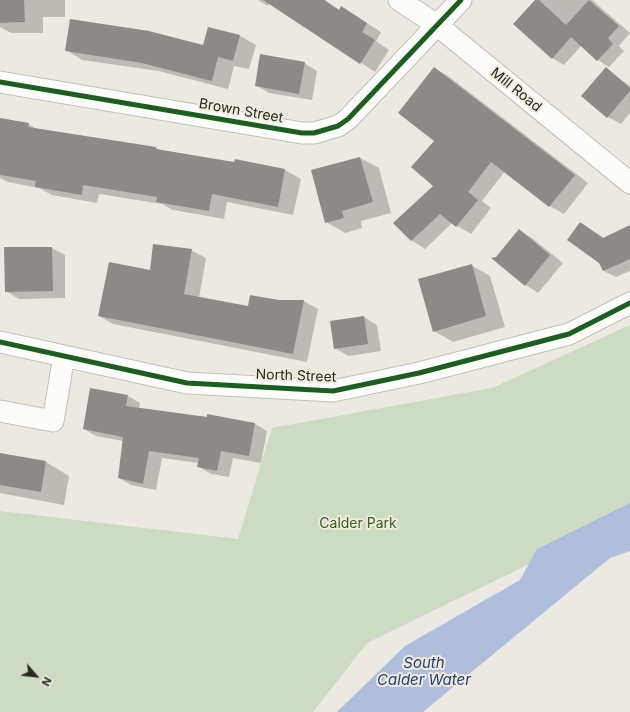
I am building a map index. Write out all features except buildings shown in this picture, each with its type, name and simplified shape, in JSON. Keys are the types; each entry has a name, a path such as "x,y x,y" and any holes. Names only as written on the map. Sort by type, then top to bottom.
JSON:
{"street":[{"name":"Mill Road","path":"399,0 436,25 630,183"},
{"name":"Brown Street","path":"0,82 302,133 314,133 338,126 348,119 461,0"},
{"name":"North Street","path":"0,342 187,383 332,391 419,373 569,334 630,303"},
{"path":"0,411 52,420 64,356"}],"green space":[{"name":"Calder Park","path":"630,325 630,515 367,643 313,712 0,712 0,511 238,539 272,428 492,388"}],"water":[{"name":"South Calder Water","path":"630,503 630,551 610,558 423,712 337,712 405,646 520,580 537,549"}],"cycle path":[{"path":"0,82 302,133 314,133 338,126 348,119 461,0"},
{"path":"0,342 187,383 333,391 419,373 569,334 630,303"}]}
